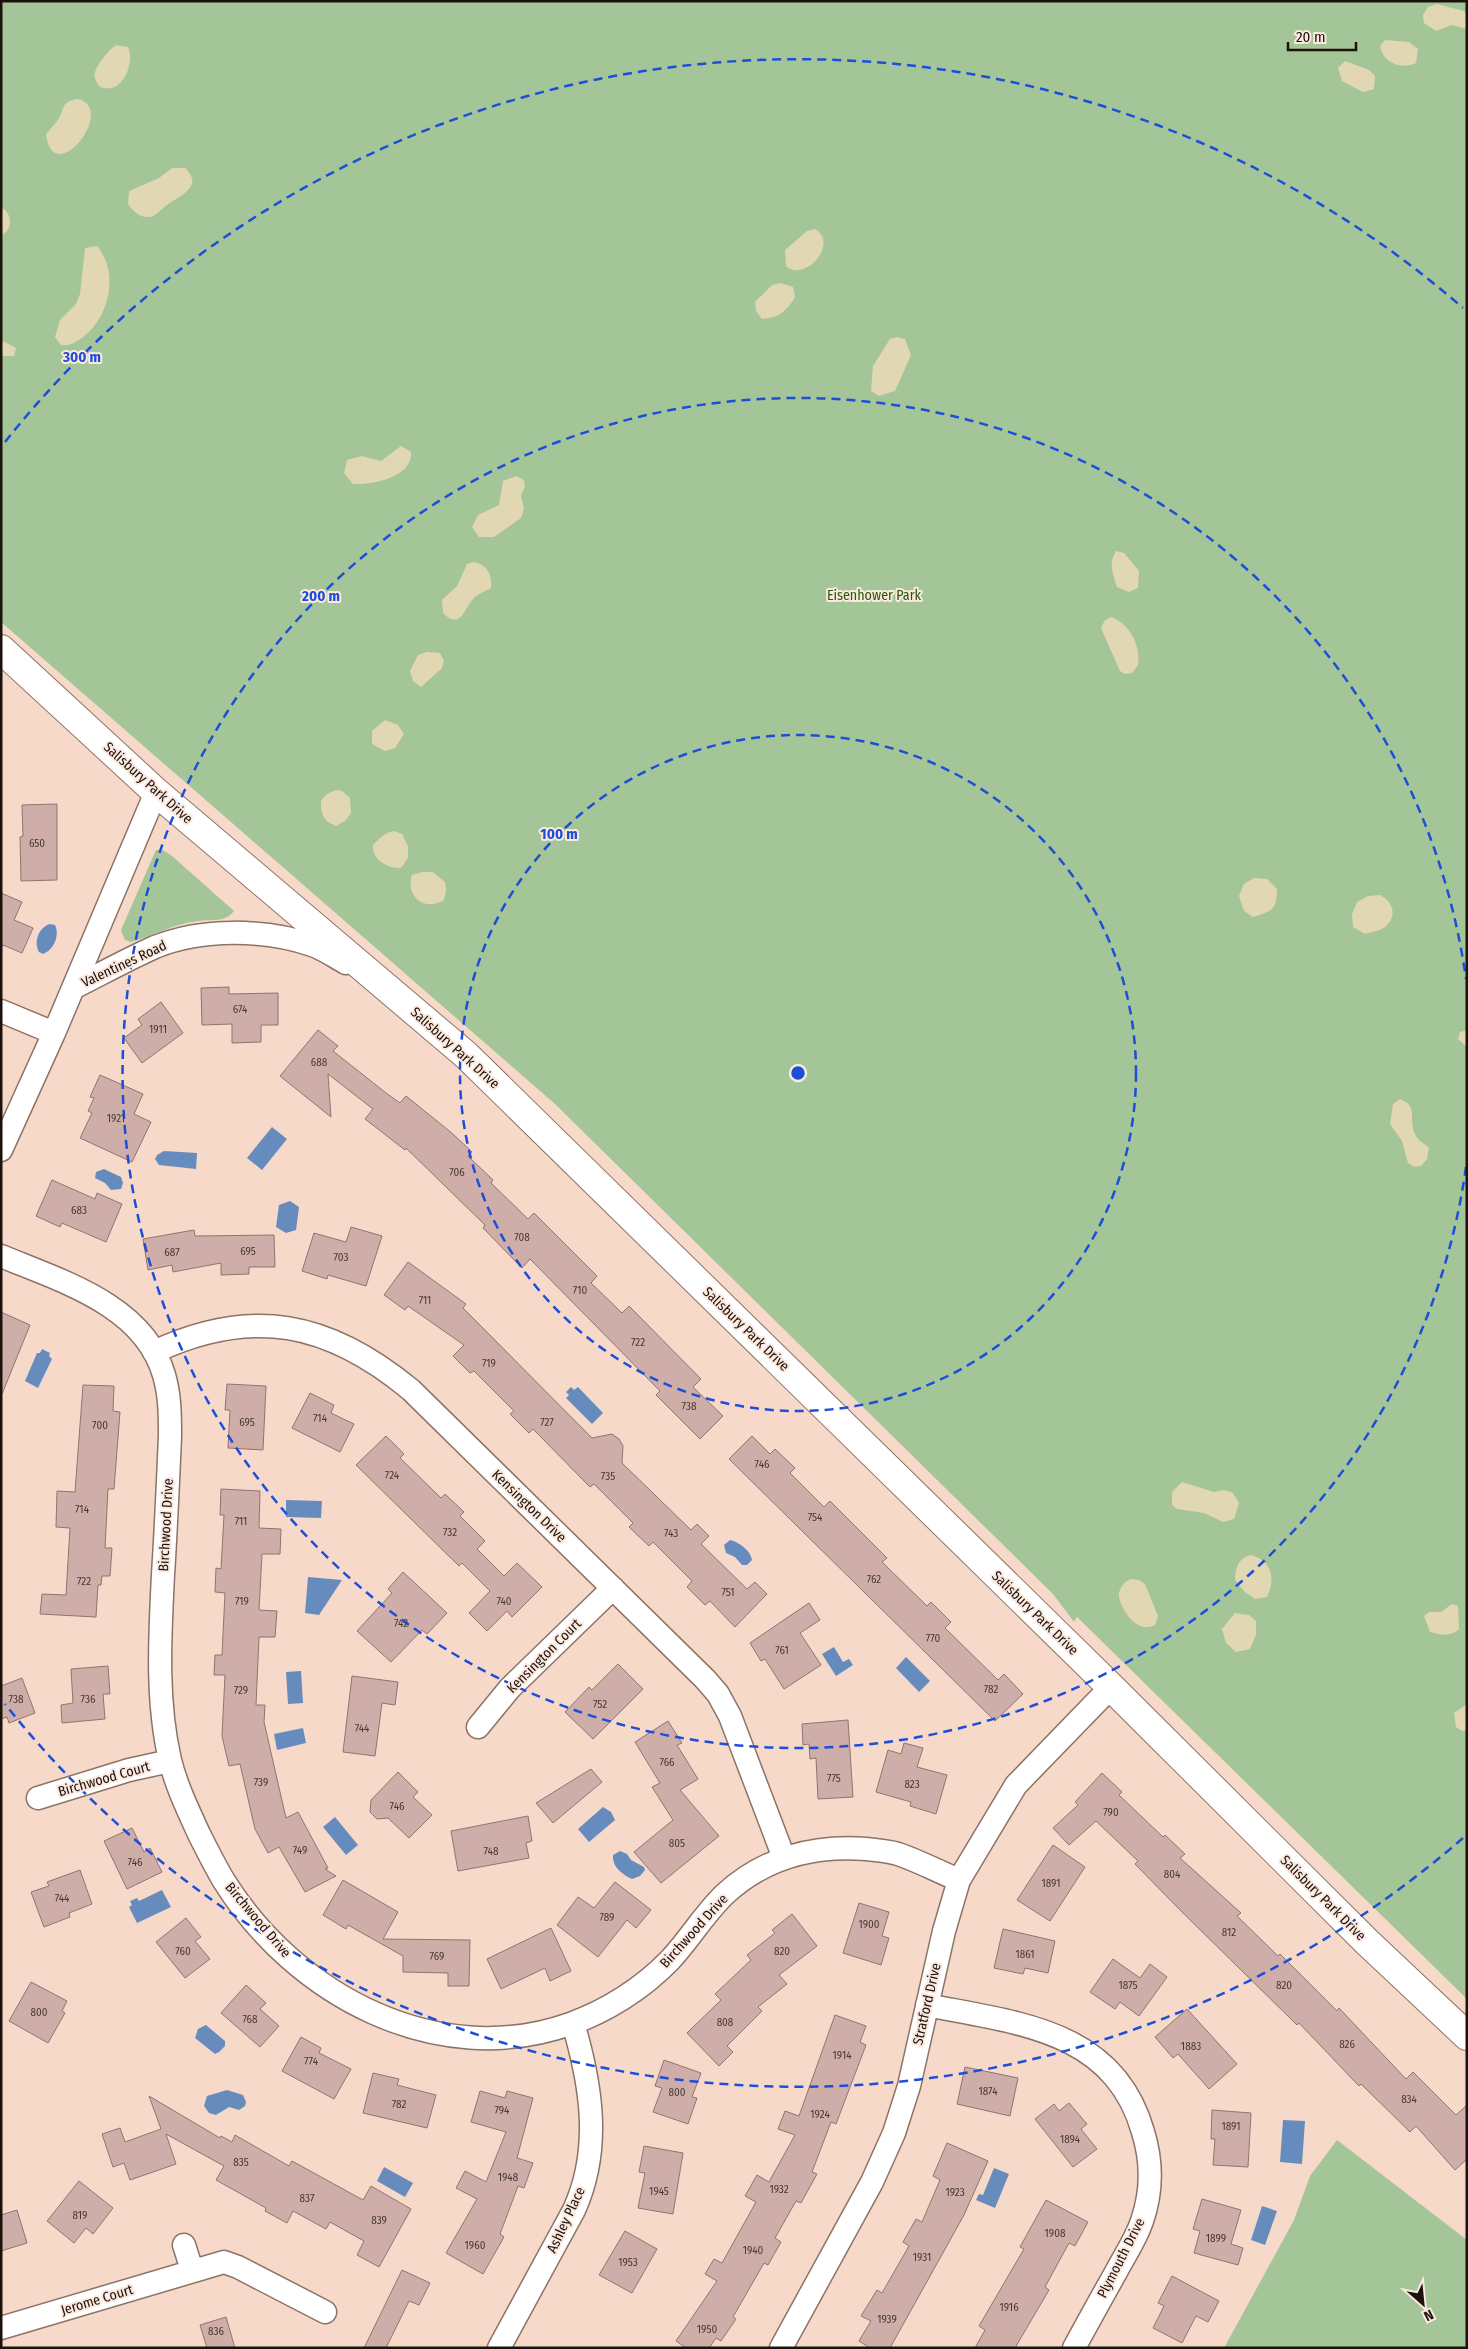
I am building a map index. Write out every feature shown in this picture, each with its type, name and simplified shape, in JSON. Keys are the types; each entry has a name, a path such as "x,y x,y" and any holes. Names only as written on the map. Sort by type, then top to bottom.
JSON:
{"main road":[{"name":"Salisbury Park Drive","path":"1,649 156,792 466,1055 1111,1687 1367,1942 1467,2036"}],"street":[{"name":"Valentines Road","path":"1,1150 74,988 156,792"},
{"name":"Valentines Road","path":"74,988 156,947 185,938 214,935 273,934 314,946 375,978"},
{"path":"1,1010 54,1033"},
{"name":"Birchwood Drive","path":"1,1256 100,1300 135,1327 154,1352 164,1375 169,1404 170,1436 160,1640 161,1696 170,1761 193,1821 225,1882 274,1943 294,1963 326,1986 389,2020 448,2036 500,2039 525,2036 573,2023 623,1998 652,1977 670,1960 724,1895 756,1871 784,1858 811,1850 835,1848 888,1852 959,1880"},
{"name":"Kensington Drive","path":"154,1352 201,1333 254,1325 282,1327 307,1332 348,1346 390,1372 411,1390 686,1658 721,1700 734,1727 784,1858"},
{"name":"Kensington Court","path":"478,1727 523,1674 613,1588"},
{"name":"Stratford Drive","path":"781,2348 886,2155 908,2086 944,1931 959,1880 1016,1785 1111,1687"},
{"name":"Birchwood Court","path":"38,1798 129,1770 170,1761"},
{"name":"Plymouth Drive","path":"927,2005 1041,2030 1072,2042 1103,2063 1117,2078 1137,2109 1150,2161 1148,2198 1142,2222 1074,2348"},
{"name":"Ashley Place","path":"499,2348 574,2210 582,2188 592,2125 591,2096 573,2023"},
{"path":"184,2245 192,2270"},
{"name":"Jerome Court","path":"1,2328 224,2262 238,2266 325,2312"}],"green space":[{"name":"Eisenhower Park","path":"1,1 1467,1 1467,1999 1077,1617 1074,1622 1053,1594 555,1104 1,622"},
{"path":"156,850 163,850 172,856 234,911 222,919 189,922 131,942 125,940 121,930"},
{"path":"1337,2140 1467,2240 1467,2348 1224,2348 1294,2220 1310,2176"}],"sand":[{"path":"1437,4 1464,11 1467,14 1467,29 1452,25 1436,31 1424,23 1423,15 1428,7"},
{"path":"1385,40 1409,42 1418,49 1416,63 1404,66 1389,61 1380,46"},
{"path":"116,45 128,47 130,64 128,70 122,81 117,85 111,88 100,87 95,78 95,72 104,57"},
{"path":"1345,61 1369,70 1375,76 1374,89 1363,92 1342,81 1338,68"},
{"path":"78,99 88,106 91,117 80,142 70,151 60,154 51,149 46,134 60,117 65,104"},
{"path":"172,168 185,168 192,181 188,190 153,216 144,217 136,213 128,204 129,191 159,178"},
{"path":"1,207 8,213 10,221 8,230 1,236"},
{"path":"815,229 822,236 824,243 822,252 817,260 802,270 793,270 786,266 785,250 807,231"},
{"path":"97,246 104,257 108,269 108,295 105,307 99,319 82,338 72,344 61,345 55,337 60,320 76,304 80,294 85,248"},
{"path":"781,283 793,287 795,297 782,313 762,319 756,311 755,302 772,285"},
{"path":"897,337 905,339 911,355 895,391 879,396 871,391 873,366 890,339"},
{"path":"1,340 16,348 14,356 1,356"},
{"path":"401,446 411,452 410,461 406,468 390,478 371,483 353,484 344,473 347,460 362,456 381,461"},
{"path":"516,476 524,480 525,486 521,496 524,509 521,518 494,537 479,537 472,527 478,515 499,505 503,481"},
{"path":"1116,551 1124,553 1139,571 1138,588 1129,592 1117,587 1112,565"},
{"path":"479,563 488,571 491,579 491,588 474,598 462,616 454,620 443,613 442,600 457,586 467,564"},
{"path":"1111,617 1124,624 1136,643 1138,665 1132,673 1125,674 1120,671 1101,628 1105,620"},
{"path":"427,652 440,653 444,661 442,668 421,687 413,681 410,671 418,655"},
{"path":"385,720 398,725 404,734 395,748 385,751 372,744 372,731"},
{"path":"336,790 342,791 350,798 351,813 345,821 336,826 323,816 321,800 327,794"},
{"path":"394,831 402,834 408,846 408,858 401,868 391,867 381,862 373,850 373,845 380,838"},
{"path":"422,872 433,872 445,882 444,900 430,904 418,900 414,896 411,890 412,875"},
{"path":"1254,878 1267,879 1277,889 1276,901 1272,909 1253,917 1244,911 1239,896 1244,884"},
{"path":"1380,895 1391,905 1393,914 1389,923 1381,930 1365,934 1353,927 1352,914 1357,902 1368,896"},
{"path":"1467,1030 1467,1047 1458,1039 1460,1032"},
{"path":"1400,1099 1406,1102 1411,1109 1416,1136 1429,1148 1427,1159 1421,1166 1414,1167 1408,1163 1402,1141 1390,1124 1393,1104"},
{"path":"1182,1482 1214,1492 1224,1490 1233,1493 1239,1503 1234,1519 1223,1522 1204,1513 1177,1509 1172,1505 1172,1492"},
{"path":"1250,1555 1263,1561 1270,1571 1271,1583 1267,1597 1255,1599 1245,1592 1235,1580 1238,1564 1242,1559"},
{"path":"1131,1579 1139,1580 1145,1584 1158,1616 1155,1625 1143,1627 1127,1615 1121,1603 1119,1593 1125,1582"},
{"path":"1452,1604 1458,1606 1459,1629 1445,1635 1430,1632 1424,1616 1429,1612 1441,1612"},
{"path":"1235,1613 1249,1615 1256,1621 1256,1635 1250,1649 1236,1652 1226,1643 1222,1629"},
{"path":"1467,1704 1467,1730 1462,1731 1456,1727 1454,1713"}],"water":[{"path":"50,924 55,925 56,938 53,946 43,954 37,948 38,935 43,928"},
{"path":"272,1127 287,1139 262,1170 247,1158"},
{"path":"164,1151 197,1153 196,1169 159,1165 155,1159 157,1155"},
{"path":"104,1169 121,1177 123,1183 121,1189 111,1190 105,1183 95,1178 96,1172"},
{"path":"290,1201 299,1207 296,1230 286,1233 276,1227 279,1205"},
{"path":"42,1349 50,1353 49,1356 52,1359 38,1388 25,1381 37,1353 40,1353"},
{"path":"571,1387 574,1390 578,1387 603,1413 592,1424 566,1398 569,1395 566,1392"},
{"path":"286,1500 322,1501 321,1518 286,1517"},
{"path":"730,1540 747,1550 752,1560 747,1565 742,1565 735,1557 726,1553 724,1545"},
{"path":"308,1577 342,1580 319,1615 305,1613"},
{"path":"834,1647 843,1662 849,1659 853,1665 836,1676 822,1654"},
{"path":"906,1657 930,1681 919,1692 896,1668"},
{"path":"301,1671 303,1703 288,1704 286,1672"},
{"path":"303,1728 306,1743 277,1750 274,1734"},
{"path":"603,1807 611,1812 615,1820 589,1842 578,1829"},
{"path":"335,1817 358,1845 346,1855 323,1827"},
{"path":"620,1851 644,1867 645,1870 640,1876 632,1879 618,1870 614,1863 613,1855"},
{"path":"162,1890 171,1907 137,1923 129,1907 132,1905 130,1901 137,1898 139,1901"},
{"path":"206,2025 225,2041 225,2046 215,2054 195,2038 198,2029"},
{"path":"227,2090 243,2095 246,2102 245,2106 239,2110 229,2107 216,2115 209,2113 204,2106 207,2096"},
{"path":"1283,2120 1305,2121 1302,2164 1280,2162"},
{"path":"384,2167 413,2183 405,2197 377,2181"},
{"path":"994,2168 1009,2174 995,2208 976,2200 979,2194 983,2195"},
{"path":"1262,2206 1277,2211 1265,2245 1251,2240"}],"building":[{"path":"57,804 57,880 21,881 20,837 23,836 22,805"},
{"path":"1,893 22,902 14,920 33,928 22,953 3,945 1,949"},
{"path":"229,987 229,994 278,993 278,1025 261,1025 261,1042 232,1043 232,1024 202,1025 201,988"},
{"path":"161,1002 183,1033 142,1063 124,1038 142,1025 138,1019"},
{"path":"318,1030 338,1046 333,1051 386,1093 400,1103 406,1096 453,1134 472,1152 468,1156 493,1180 491,1183 528,1219 534,1213 597,1276 591,1283 622,1313 629,1306 701,1379 693,1387 723,1416 700,1439 656,1395 660,1391 530,1259 522,1268 483,1228 485,1225 406,1148 405,1150 365,1119 373,1109 328,1074 331,1117 280,1076"},
{"path":"100,1075 143,1094 134,1114 151,1122 132,1162 80,1138 92,1113 88,1111 94,1098 90,1097"},
{"path":"52,1180 95,1199 97,1193 122,1204 106,1242 62,1223 60,1227 36,1216"},
{"path":"351,1227 382,1236 366,1286 328,1275 327,1279 302,1271 314,1233 346,1242"},
{"path":"194,1230 195,1236 274,1235 275,1267 249,1267 249,1274 221,1275 221,1263 173,1272 172,1265 148,1270 143,1239"},
{"path":"408,1262 466,1304 463,1308 592,1438 612,1434 619,1439 623,1446 622,1463 691,1530 697,1524 709,1536 701,1544 747,1589 755,1582 767,1594 735,1627 710,1601 705,1605 687,1587 692,1581 653,1542 649,1546 629,1527 633,1523 594,1484 590,1487 533,1429 529,1433 510,1414 514,1411 474,1371 470,1373 453,1356 464,1345 408,1306 405,1310 384,1295"},
{"path":"1,1312 30,1325 2,1394 1,1394"},
{"path":"227,1384 266,1386 263,1450 228,1448 230,1410 225,1410"},
{"path":"83,1385 114,1386 113,1411 120,1412 114,1489 108,1489 105,1548 112,1548 110,1576 102,1576 101,1585 98,1585 96,1617 40,1614 42,1594 66,1595 70,1528 56,1527 57,1491 75,1492"},
{"path":"310,1393 334,1405 331,1413 354,1424 340,1452 292,1428"},
{"path":"386,1436 404,1454 400,1458 441,1498 445,1494 464,1512 460,1516 485,1541 477,1549 504,1576 517,1563 542,1587 512,1617 507,1611 487,1631 469,1613 490,1591 462,1563 459,1566 356,1465"},
{"path":"752,1436 770,1454 775,1449 795,1468 790,1473 824,1507 830,1501 887,1558 882,1562 927,1606 931,1602 951,1622 945,1628 998,1680 1004,1674 1023,1694 995,1721 729,1459"},
{"path":"221,1489 260,1491 259,1528 281,1529 280,1554 262,1554 259,1610 277,1611 275,1637 259,1637 256,1705 265,1705 264,1722 286,1818 298,1812 328,1868 325,1869 336,1876 305,1892 279,1847 268,1853 255,1829 240,1764 229,1766 222,1736 225,1675 214,1675 215,1655 222,1655 225,1593 215,1592 216,1568 221,1569 224,1515 220,1515"},
{"path":"403,1572 447,1613 427,1634 422,1630 391,1662 357,1631 392,1593 388,1589"},
{"path":"809,1603 820,1620 800,1633 821,1665 784,1689 765,1659 761,1661 750,1643"},
{"path":"618,1664 643,1689 593,1739 565,1712 589,1687 592,1690"},
{"path":"108,1666 110,1694 103,1694 105,1719 62,1723 61,1705 73,1703 71,1669"},
{"path":"352,1676 398,1682 395,1705 382,1703 375,1756 343,1752"},
{"path":"22,1678 35,1713 9,1723 7,1717 1,1719 1,1686"},
{"path":"848,1720 853,1797 818,1799 816,1758 810,1759 809,1744 803,1745 802,1724"},
{"path":"668,1721 682,1743 677,1745 698,1779 680,1790 719,1836 661,1883 634,1852 673,1820 652,1787 660,1783 635,1742"},
{"path":"904,1743 923,1748 917,1767 947,1775 936,1814 910,1806 911,1802 876,1792 888,1750 901,1754"},
{"path":"591,1769 602,1782 553,1823 536,1803"},
{"path":"398,1772 418,1792 413,1797 432,1815 409,1838 388,1818 377,1819 370,1812 371,1800"},
{"path":"1102,1773 1122,1792 1119,1795 1163,1837 1165,1835 1185,1854 1180,1858 1241,1913 1237,1916 1278,1956 1280,1954 1337,2011 1339,2008 1406,2079 1413,2072 1456,2115 1467,2105 1467,2159 1455,2170 1416,2126 1410,2132 1361,2084 1359,2086 1299,2023 1297,2025 1181,1911 1135,1864 1138,1861 1096,1821 1069,1845 1053,1828 1078,1805 1075,1802"},
{"path":"528,1816 532,1841 526,1843 529,1858 458,1871 451,1831"},
{"path":"132,1828 144,1852 150,1848 162,1872 127,1889 104,1841"},
{"path":"1053,1845 1085,1867 1050,1921 1017,1900"},
{"path":"80,1870 92,1904 69,1913 70,1917 44,1927 31,1892 49,1886 47,1882"},
{"path":"343,1880 398,1912 383,1939 470,1940 469,1986 448,1986 448,1973 403,1972 403,1956 348,1925 346,1929 323,1915"},
{"path":"615,1882 651,1910 636,1928 627,1920 598,1957 557,1925 578,1897 594,1908"},
{"path":"859,1903 889,1912 882,1936 889,1938 881,1965 843,1953"},
{"path":"792,1914 817,1946 779,1975 787,1984 758,2007 762,2011 727,2046 733,2052 719,2066 687,2033 721,2000 715,1994 751,1960 747,1955 775,1933 772,1930"},
{"path":"186,1918 201,1937 195,1941 210,1959 185,1978 156,1942"},
{"path":"551,1928 571,1971 550,1981 545,1968 501,1989 487,1959"},
{"path":"1003,1929 1055,1941 1048,1973 1025,1968 1023,1974 994,1968"},
{"path":"1113,1959 1140,1978 1150,1964 1167,1977 1139,2016 1120,2002 1115,2009 1090,1992"},
{"path":"31,1982 67,2001 62,2011 65,2013 48,2043 9,2021"},
{"path":"246,1985 266,2003 260,2009 279,2026 260,2047 221,2013"},
{"path":"1187,2009 1237,2064 1209,2089 1178,2054 1173,2058 1155,2037"},
{"path":"835,2015 866,2026 860,2042 866,2045 836,2124 831,2122 812,2172 817,2174 801,2203 796,2201 775,2238 781,2242 768,2265 764,2263 733,2317 736,2319 721,2341 716,2338 709,2348 686,2348 676,2341 717,2281 705,2274 714,2259 722,2263 756,2202 745,2196 757,2175 769,2182 795,2135 778,2129 785,2111 799,2116"},
{"path":"301,2037 321,2048 319,2053 351,2069 334,2099 282,2071"},
{"path":"664,2060 701,2073 692,2097 697,2098 688,2124 653,2112 662,2088 655,2086"},
{"path":"965,2067 1018,2078 1010,2116 957,2104"},
{"path":"373,2073 399,2079 397,2085 436,2095 427,2128 363,2113"},
{"path":"480,2091 505,2098 507,2091 533,2098 517,2158 533,2163 524,2188 518,2186 500,2234 504,2237 483,2274 446,2253 477,2199 456,2188 465,2171 486,2182 506,2132 471,2122"},
{"path":"149,2096 220,2138 221,2136 232,2142 235,2135 289,2166 292,2161 363,2200 371,2186 411,2209 379,2267 357,2255 364,2241 330,2222 326,2229 293,2211 287,2223 265,2211 266,2208 216,2180 224,2166 166,2134 176,2164 130,2180 124,2163 113,2167 102,2134 120,2128 125,2142 161,2129"},
{"path":"1069,2103 1087,2124 1081,2129 1097,2149 1073,2167 1035,2119 1054,2104 1059,2111"},
{"path":"1212,2110 1251,2113 1248,2167 1213,2165 1215,2139 1211,2139"},
{"path":"947,2143 988,2161 964,2215 890,2348 870,2348 859,2341 871,2321 861,2316 877,2290 882,2293 909,2246 903,2242 916,2219 922,2222 940,2180 933,2176"},
{"path":"644,2146 683,2153 673,2214 638,2208 645,2173 639,2172"},
{"path":"79,2181 113,2208 93,2234 86,2228 74,2243 47,2221"},
{"path":"1202,2199 1241,2210 1231,2244 1243,2248 1238,2265 1194,2253 1200,2231 1193,2229"},
{"path":"1046,2200 1088,2222 1075,2246 1069,2243 1045,2287 1049,2290 1015,2348 975,2348 985,2330 979,2326 1024,2249 1020,2247"},
{"path":"17,2210 27,2243 1,2251 1,2215"},
{"path":"625,2231 657,2249 632,2293 599,2275"},
{"path":"402,2270 430,2283 419,2305 409,2301 386,2348 364,2348"},
{"path":"1172,2276 1219,2301 1208,2322 1196,2316 1182,2343 1153,2328 1164,2306 1158,2303"},
{"path":"226,2317 235,2348 207,2348 200,2325"}]}
